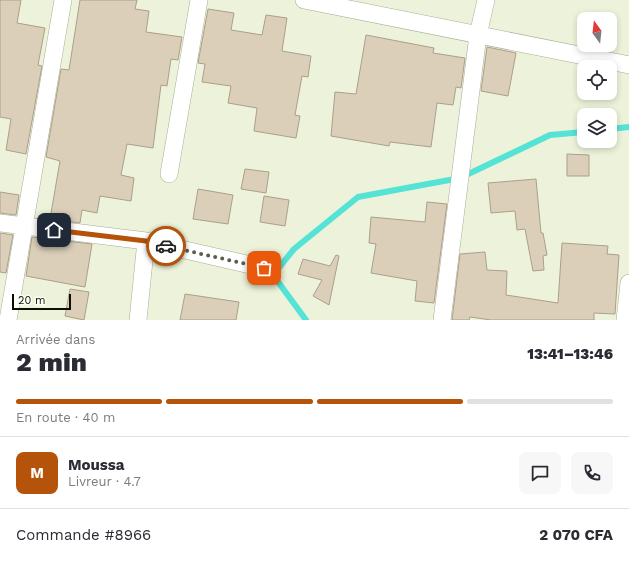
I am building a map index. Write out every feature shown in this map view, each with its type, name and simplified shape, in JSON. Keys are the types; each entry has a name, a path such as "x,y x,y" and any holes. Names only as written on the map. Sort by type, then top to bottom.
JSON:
{"street":[{"path":"8,320 63,0"},
{"path":"169,174 199,0"},
{"path":"304,0 341,4 478,35 629,65"},
{"path":"442,320 478,35 486,0"},
{"path":"0,223 146,241 264,268"},
{"path":"138,320 146,241"},
{"path":"625,320 629,283"}],"building":[{"path":"0,0 21,0 17,23 45,28 38,65 42,66 26,154 6,150 11,119 0,117"},
{"path":"80,0 137,0 135,9 149,11 146,32 182,37 178,60 171,59 167,86 161,85 153,148 127,144 121,175 134,178 131,201 100,196 97,213 82,210 80,223 50,219 60,161 46,157 61,69 69,70"},
{"path":"208,9 234,13 231,30 262,35 266,15 287,18 282,51 311,56 308,77 302,76 295,115 300,116 296,138 254,131 257,108 228,103 231,86 202,82 205,64 198,63"},
{"path":"366,35 434,48 433,53 465,58 461,88 456,87 453,105 437,103 431,147 390,142 389,146 331,136 335,92 356,94"},
{"path":"487,47 516,53 508,96 481,91"},
{"path":"567,154 589,155 589,176 567,176"},
{"path":"245,169 269,172 266,193 241,189"},
{"path":"536,179 541,233 543,233 547,255 543,256 544,270 533,271 525,229 517,230 515,211 491,213 488,183"},
{"path":"198,189 233,195 228,224 193,219"},
{"path":"0,192 19,195 16,215 0,213"},
{"path":"264,196 289,200 285,226 260,222"},
{"path":"427,202 447,204 434,303 415,301 417,281 371,273 376,244 369,243 371,217 425,222"},
{"path":"0,233 13,235 6,273 0,272"},
{"path":"32,237 92,244 85,287 26,276"},
{"path":"562,243 608,246 607,254 619,255 615,314 594,313 594,320 491,320 470,317 469,320 452,320 460,254 485,252 487,270 507,271 506,295 558,303"},
{"path":"336,255 339,256 329,305 313,296 322,280 298,274 303,259 330,266"},
{"path":"70,289 89,292 84,320 65,316"},
{"path":"185,294 239,302 236,320 180,320"}],"waterway":[{"path":"617,128 629,127"},
{"path":"306,320 273,275 294,249 358,197 460,178 550,135 577,133"}],"way so far":[{"path":"166,246 264,268"}],"route":[{"path":"54,230 146,241 166,246"}]}
